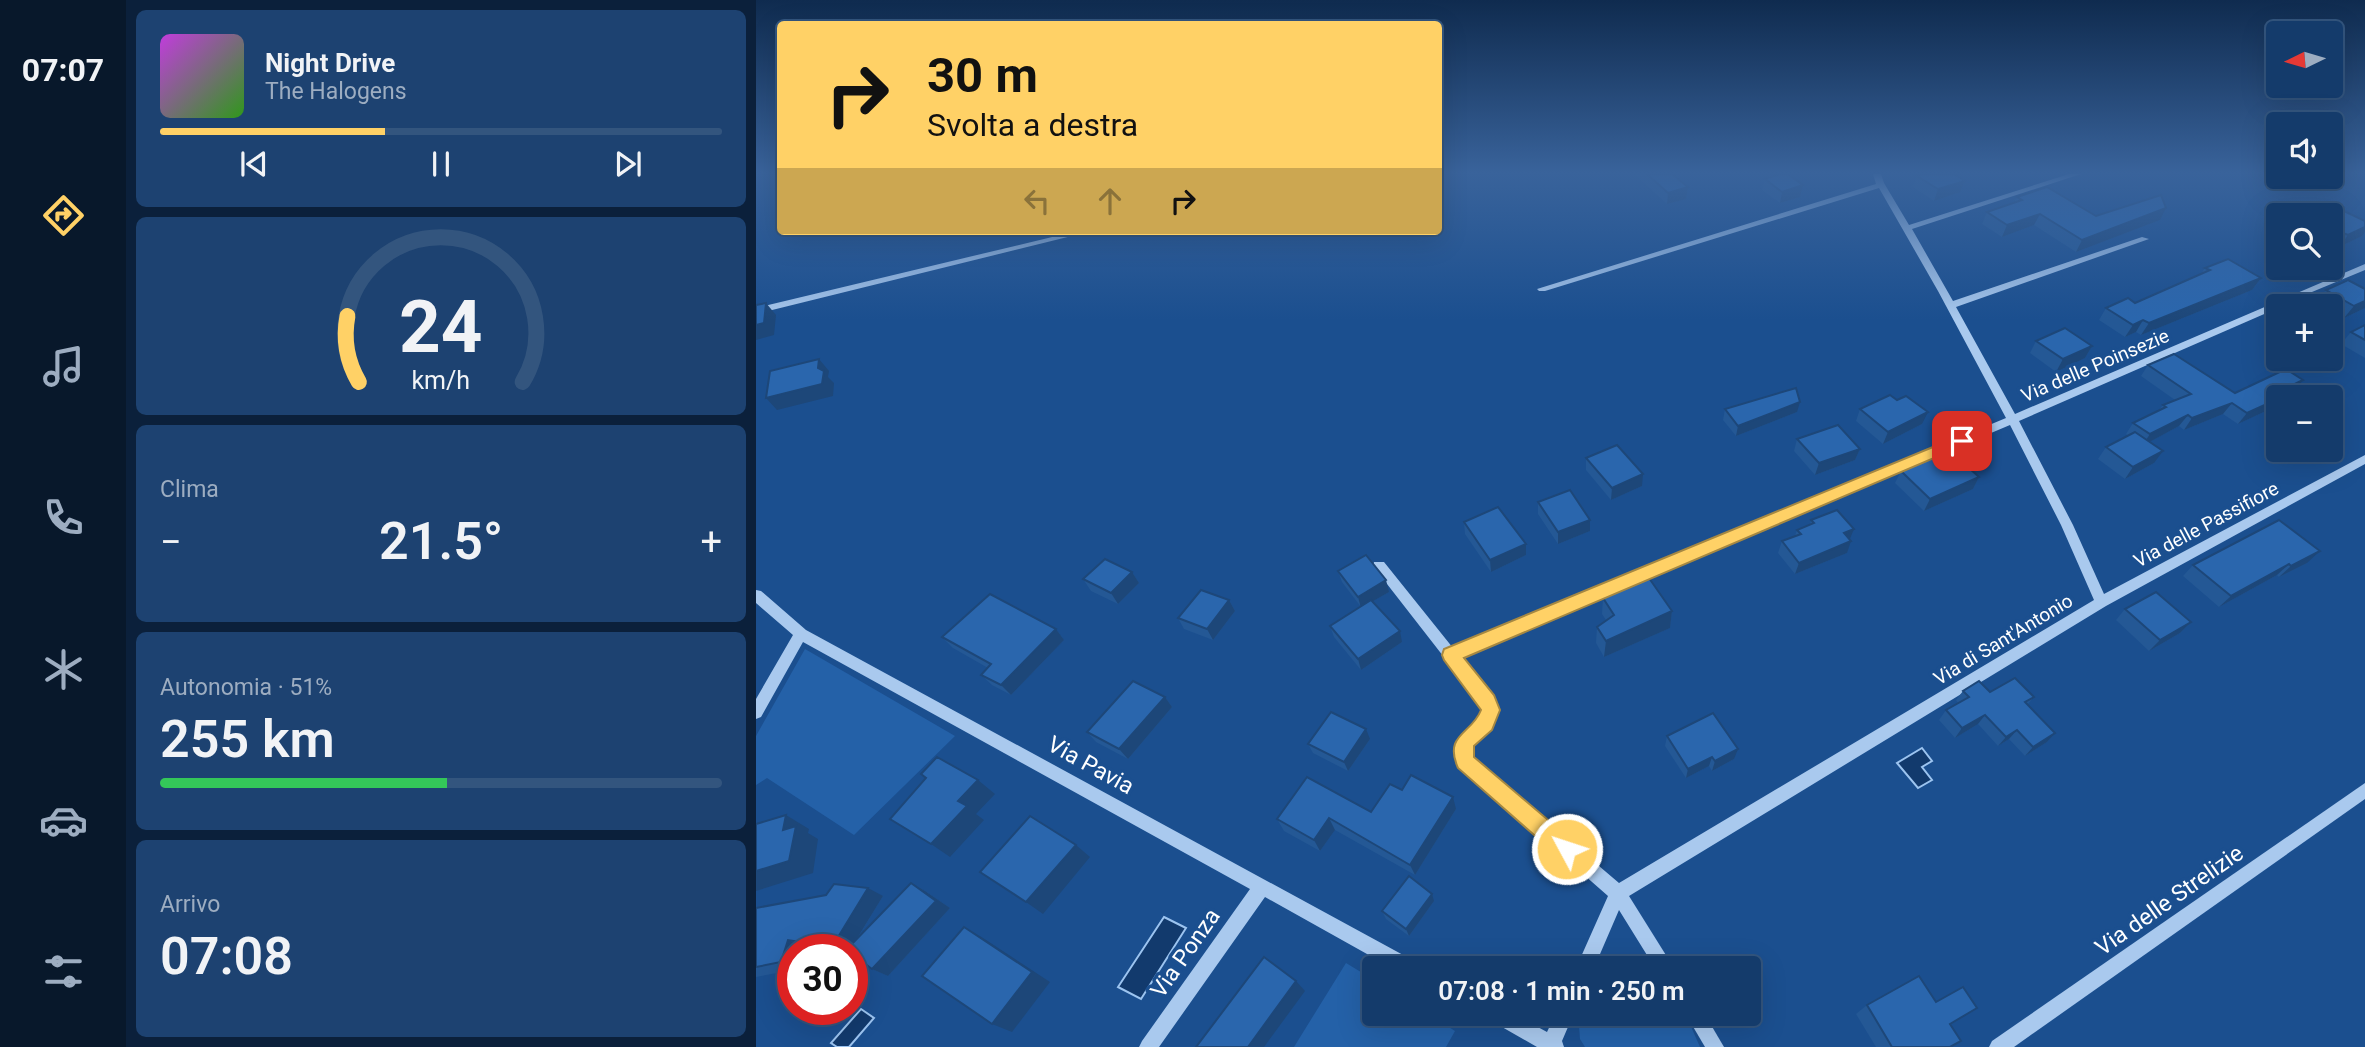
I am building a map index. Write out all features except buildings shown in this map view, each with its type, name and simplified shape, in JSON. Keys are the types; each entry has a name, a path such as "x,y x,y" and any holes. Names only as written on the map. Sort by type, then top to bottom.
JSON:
{"street":[{"path":"1542,289 1745,223"},
{"name":"Via di Sant'Antonio","path":"1618,893 2101,602 2067,522 1952,305 1904,223"},
{"path":"1907,228 1923,223"},
{"path":"756,311 1071,235"},
{"path":"1952,305 2145,239"},
{"name":"Via delle Poinsezie","path":"1451,655 2013,419 2365,267"},
{"name":"Via delle Passifiore","path":"2101,602 2365,459"},
{"path":"1379,566 1487,701 1490,710 1485,724 1464,742 1465,761 1618,893 1657,956"},
{"name":"Via Pavia","path":"756,595 801,634 1388,956"},
{"path":"756,712 801,634"},
{"name":"Via delle Strelizie","path":"1998,1047 2365,790"},
{"name":"Via Ponza","path":"1148,1047 1262,887"},
{"path":"1590,956 1618,893"},
{"path":"1517,1026 1553,1046 1560,1026"},
{"path":"1702,1026 1715,1047"}],"shaded area":[{"path":"805,649 955,736 854,835 767,778 756,785 756,736"},
{"path":"1922,748 1932,761 1922,767 1932,780 1918,788 1897,763"},
{"path":"1164,917 1186,928 1141,999 1118,987"},
{"path":"1346,963 1362,973 1362,1026 1447,1026 1455,1031 1446,1047 1294,1047"},
{"path":"868,1014 874,1018 868,1025"},
{"path":"847,1025 868,1025 849,1047 837,1047 831,1043"},
{"path":"1579,1026 1691,1026 1700,1047 1585,1047 1580,1039"}],"route":[{"path":"1567,849 1465,761 1462,752 1464,742 1485,724 1490,710 1487,701 1451,655 1962,441"}]}
